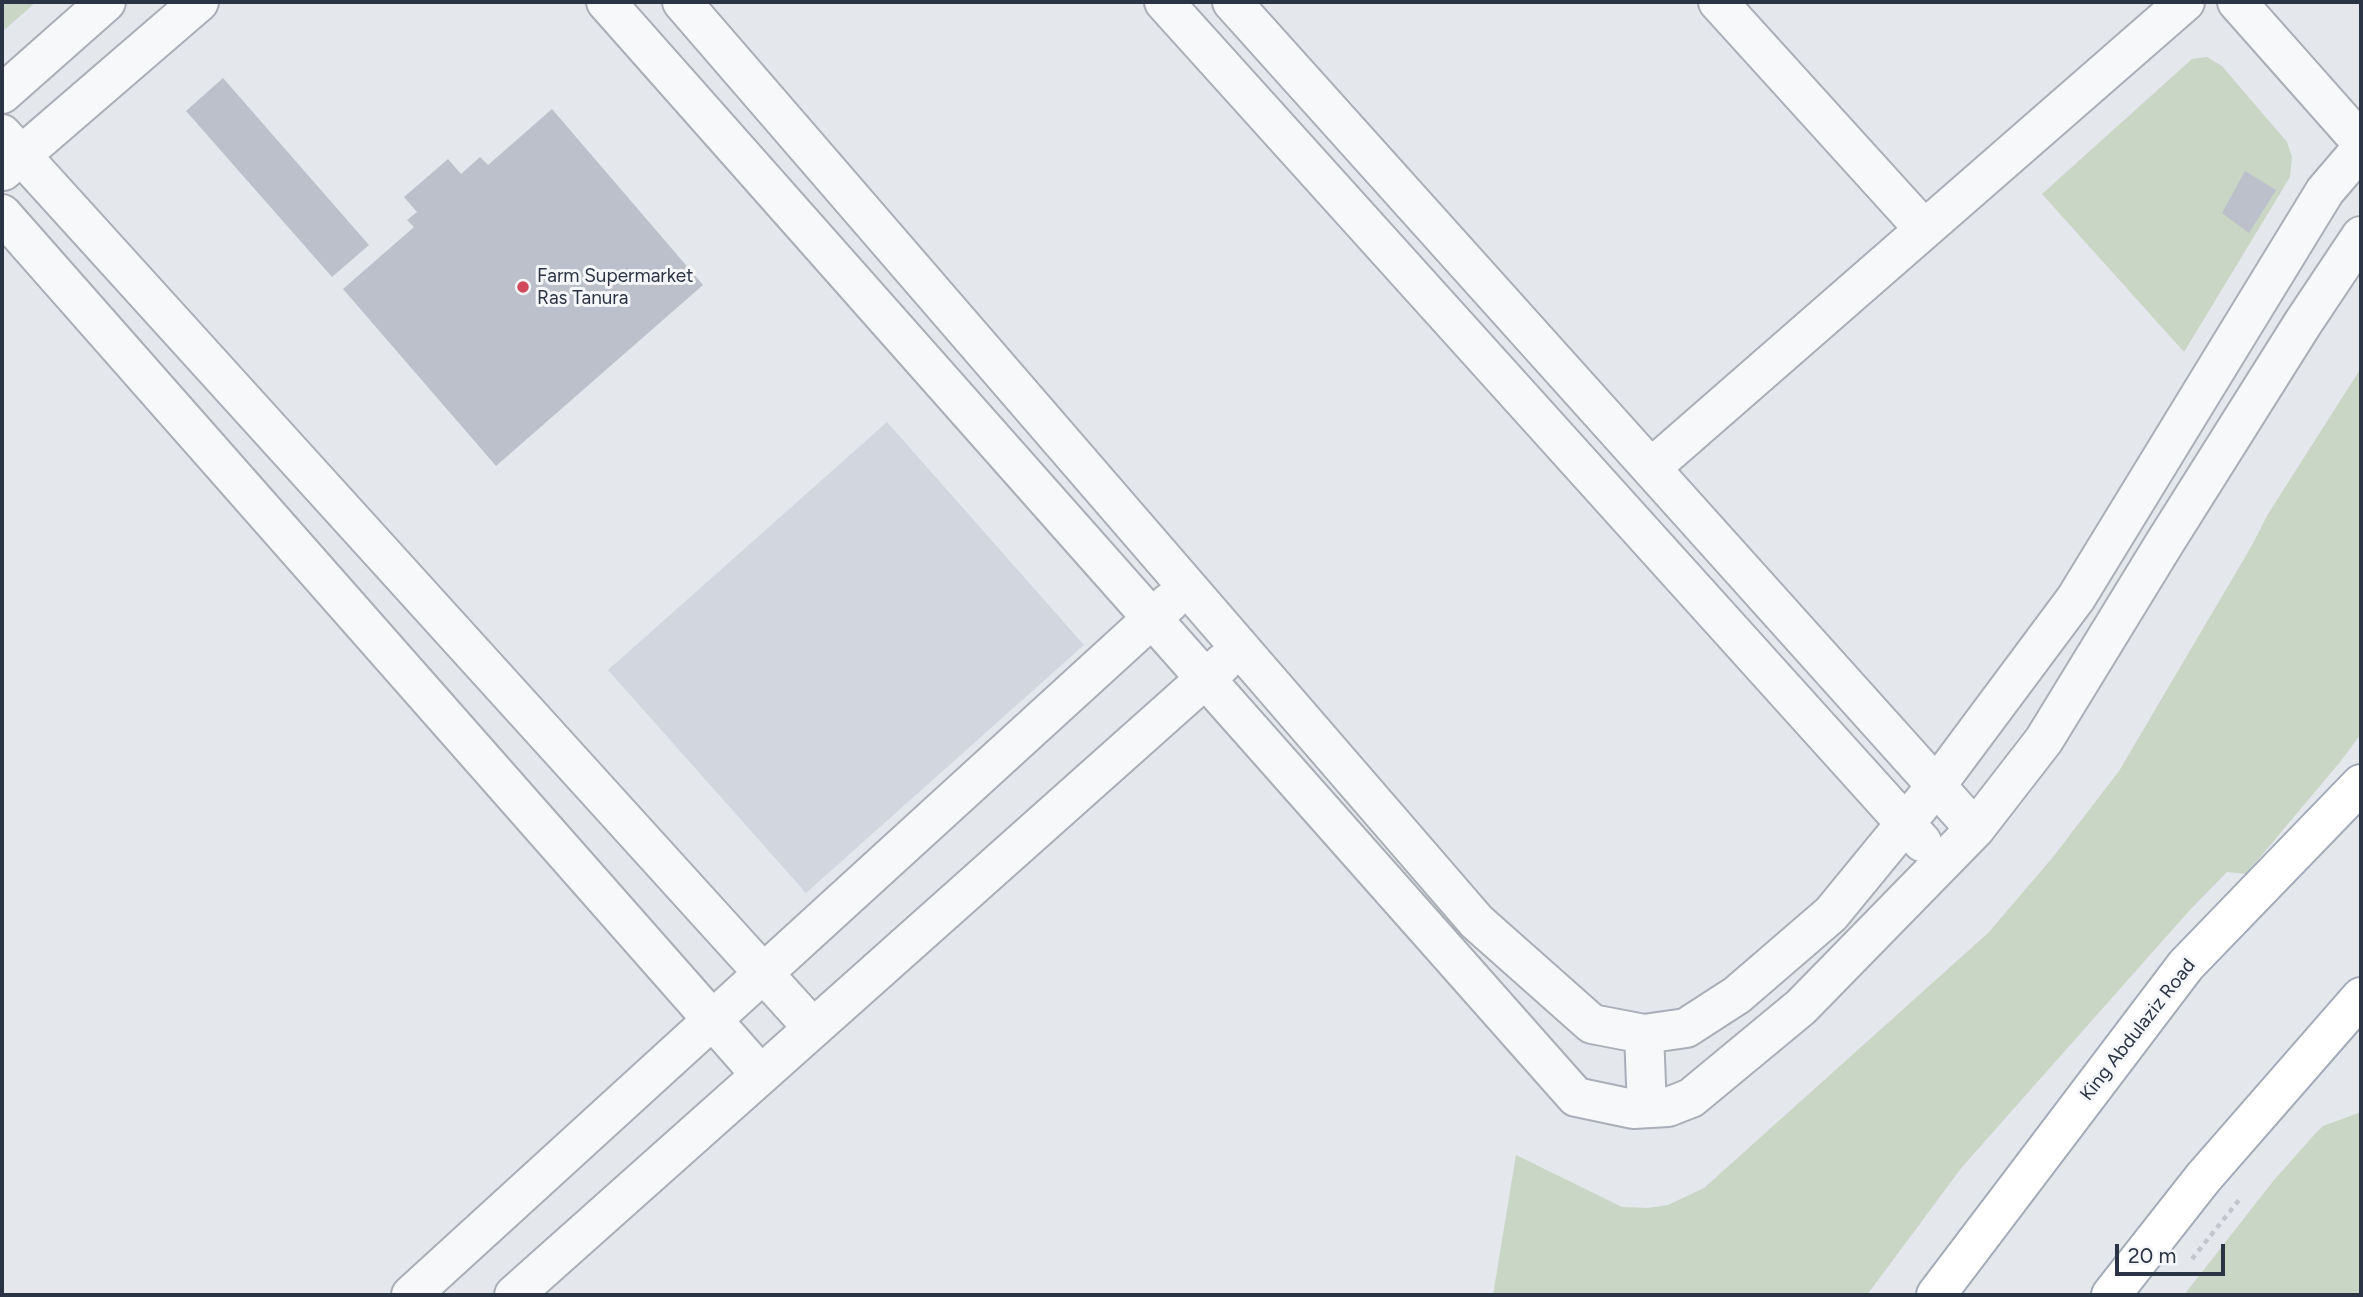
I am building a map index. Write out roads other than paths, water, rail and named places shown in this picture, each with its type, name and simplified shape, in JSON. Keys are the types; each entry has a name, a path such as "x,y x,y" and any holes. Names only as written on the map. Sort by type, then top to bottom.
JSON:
{"main road":[{"name":"King Abdulaziz Road","path":"1936,1295 2186,965 2361,784"},
{"path":"2111,1295 2203,1178 2361,997"}],"street":[{"path":"2,93 106,2"},
{"path":"199,2 8,154 813,1028"},
{"path":"606,2 1576,1097 1633,1109 1668,1107 1691,1098 1801,1007 1975,829 2044,740 2186,509 2361,236"},
{"path":"682,2 1477,922 1592,1024 1644,1034 1686,1028 1737,995 1831,914 1936,786 2076,598 2325,191 2361,149"},
{"path":"1164,2 1941,863"},
{"path":"1232,2 1975,829"},
{"path":"1718,2 1924,229"},
{"path":"1651,468 2185,2"},
{"path":"2237,2 2361,142"},
{"path":"2,214 761,1075"},
{"path":"411,1295 1187,587"},
{"path":"514,1295 1240,648"},
{"path":"1644,1034 1647,1108"}],"place":[{"name":"Farm Supermarket Ras Tanura","path":"523,287"}]}
